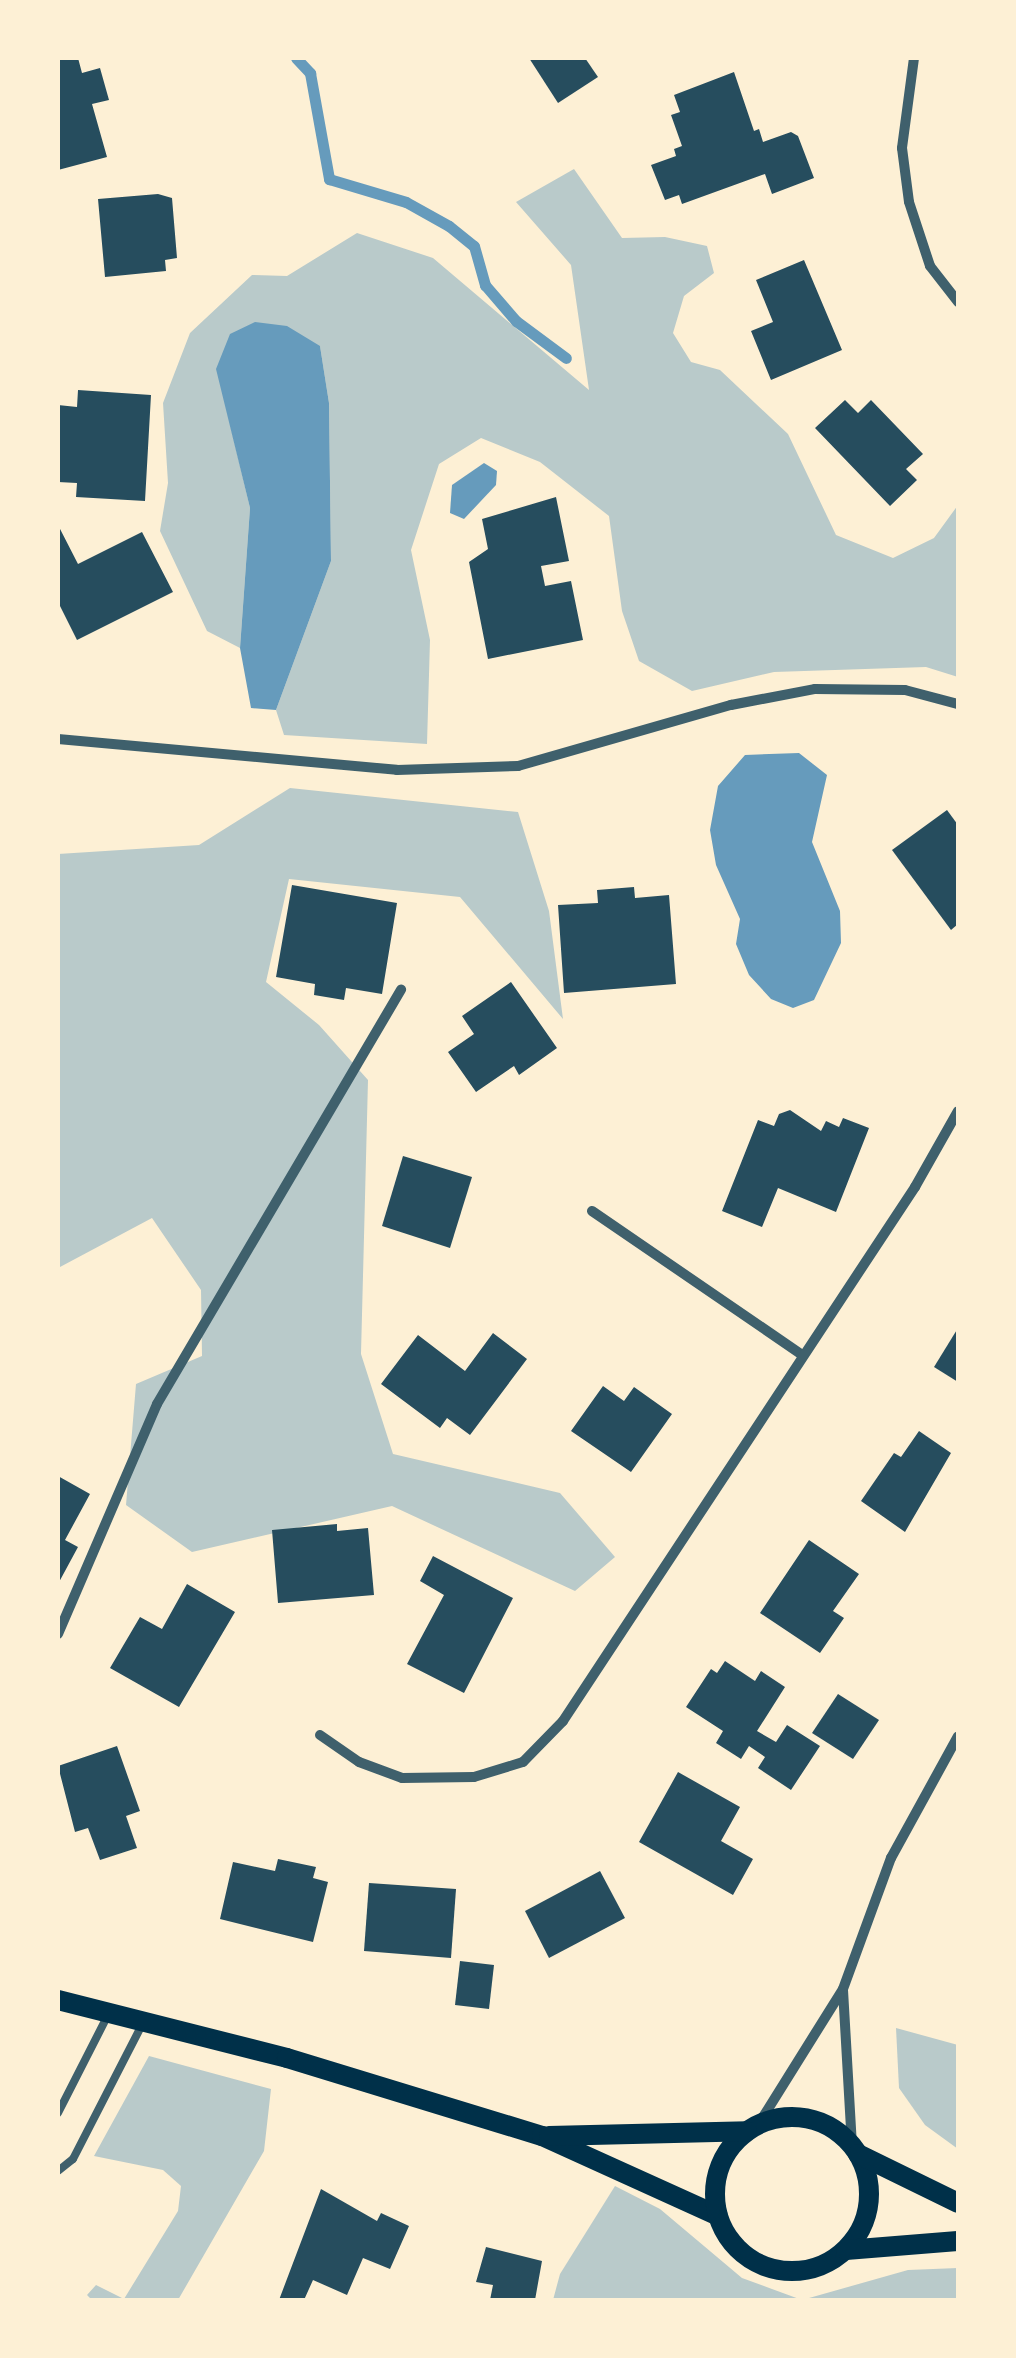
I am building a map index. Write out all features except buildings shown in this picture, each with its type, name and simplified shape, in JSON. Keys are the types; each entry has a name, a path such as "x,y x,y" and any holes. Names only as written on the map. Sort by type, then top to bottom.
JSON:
{"main road":[{"path":"58,2000 288,2058 542,2136 718,2216"},
{"path":"542,2136 753,2128 798,2117 827,2126 855,2149 958,2204"},
{"path":"753,2128 719,2169 718,2216 738,2250 772,2269 811,2269 846,2250 958,2241"},
{"path":"846,2250 867,2214 868,2183 855,2149"}],"street":[{"path":"914,58 902,148 909,202 930,266 958,302"},
{"path":"58,739 397,770 501,767 731,705 815,689 904,690 958,704"},
{"path":"58,1634 157,1404 401,990"},
{"path":"320,1735 359,1762 402,1778 474,1776 523,1762 563,1721 958,1111"},
{"path":"592,1211 802,1355"},
{"path":"753,2128 843,1989 891,1858 958,1736"},
{"path":"843,1989 855,2149"}],"lane":[{"path":"58,2113 109,2013"},
{"path":"58,2172 72,2159 144,2022"}],"shaded area":[{"path":"574,169 622,238 665,237 707,246 714,273 684,296 673,333 691,362 720,370 788,434 836,535 893,558 934,538 958,505 958,677 926,667 774,672 692,691 639,661 622,611 609,516 540,462 481,438 439,464 411,550 430,640 427,744 284,735 276,710 331,561 329,403 320,346 217,369 250,508 240,648 207,631 160,531 168,483 163,403 190,333 252,275 287,276 357,233 433,258 589,390 571,265 516,202"},
{"path":"290,788 518,812 549,911 563,1019 460,897 289,879 266,982 319,1025 368,1080 361,1354 393,1454 560,1493 615,1557 575,1591 392,1506 192,1552 126,1505 136,1384 202,1356 201,1290 152,1218 60,1267 58,1374 58,854 199,845"},
{"path":"896,2028 958,2045 958,2149 925,2125 899,2088"},
{"path":"149,2056 271,2089 264,2151 178,2300 92,2300 87,2295 96,2285 124,2299 178,2211 181,2186 163,2170 94,2156"},
{"path":"615,2186 660,2209 742,2278 802,2300 553,2300 560,2274"},
{"path":"958,2268 958,2300 802,2300 908,2270"}],"water":[{"path":"255,322 287,326 320,346 329,403 331,561 276,710 251,708 240,648 250,508 216,369 230,334"},
{"path":"484,463 497,471 496,485 464,519 450,513 452,485"},
{"path":"799,753 827,775 812,842 840,911 841,943 814,1000 793,1008 771,999 749,975 736,944 740,919 716,865 710,830 718,786 745,755"}],"waterway":[{"path":"296,58 310,73 329,179 406,202 449,226 474,246 485,285 516,321 566,358"}]}
